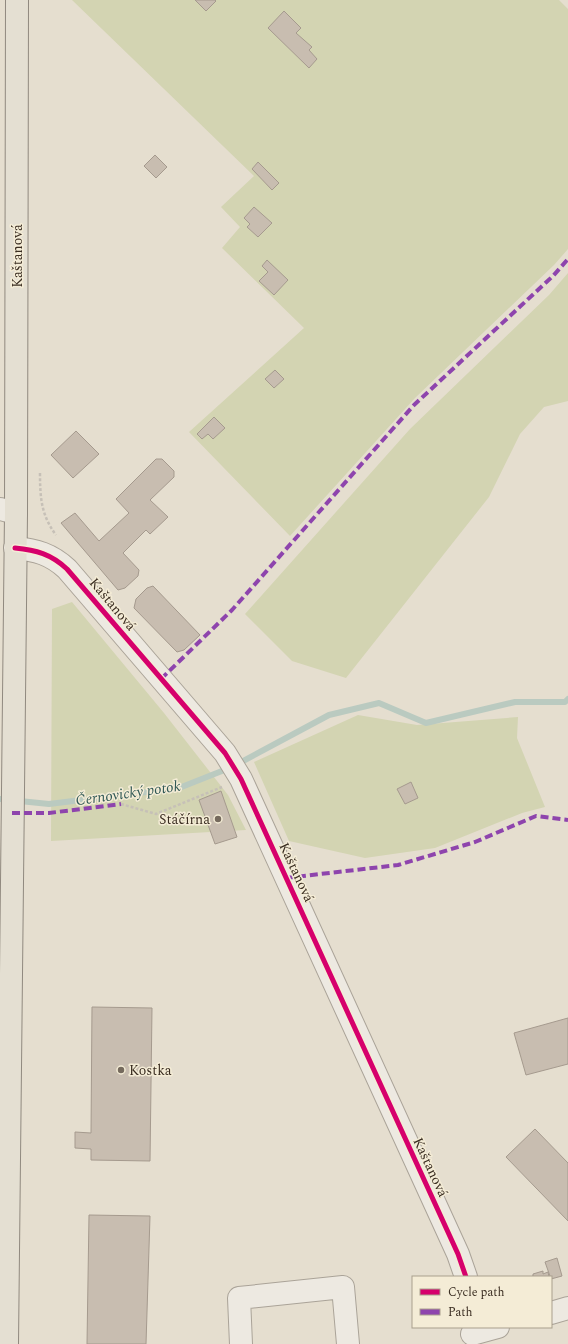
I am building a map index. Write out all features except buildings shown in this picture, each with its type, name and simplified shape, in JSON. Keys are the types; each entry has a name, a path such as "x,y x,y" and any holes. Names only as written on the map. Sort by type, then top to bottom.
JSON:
{"main road":[{"name":"Kaštanová","path":"7,1344 5,1135 12,814 15,548 8,511 17,0"}],"street":[{"name":"Kaštanová","path":"15,548 40,551 58,560 67,568 225,753 241,779 458,1254 466,1276"},
{"path":"241,1344 239,1298 343,1287 348,1344"},
{"path":"552,1313 568,1308"},
{"path":"471,1335 495,1328"}],"path":[{"path":"40,470 40,502 44,515 58,538"},
{"path":"120,804 156,814 241,779"}],"green space":[{"path":"72,0 559,0 568,9 568,249 554,265 415,398 290,536 189,432 304,328 222,248 240,227 221,207 254,176"},
{"path":"568,273 568,401 544,407 520,434 489,497 346,678 292,661 245,614 410,429 549,295"},
{"path":"72,602 164,713 228,795 246,830 51,841 52,609"},
{"path":"358,715 417,725 518,717 517,738 545,807 522,813 435,848 365,858 289,841 254,762"}],"waterway":[{"name":"Černovický potok","path":"0,799 49,804 179,788 232,767 329,715 379,703 426,723 515,702 565,702 568,699"}],"marked path":[{"path":"161,679 232,610 414,405 553,276 568,259"},
{"path":"12,813 49,813 121,804"},
{"path":"286,878 398,865 475,842 536,816 568,820"}],"cycle path":[{"path":"15,548 30,550 49,556 67,569 225,753 241,779 458,1254 466,1276"}],"place":[{"name":"Stáčírna","path":"218,819"},
{"name":"Kostka","path":"121,1070"}]}
